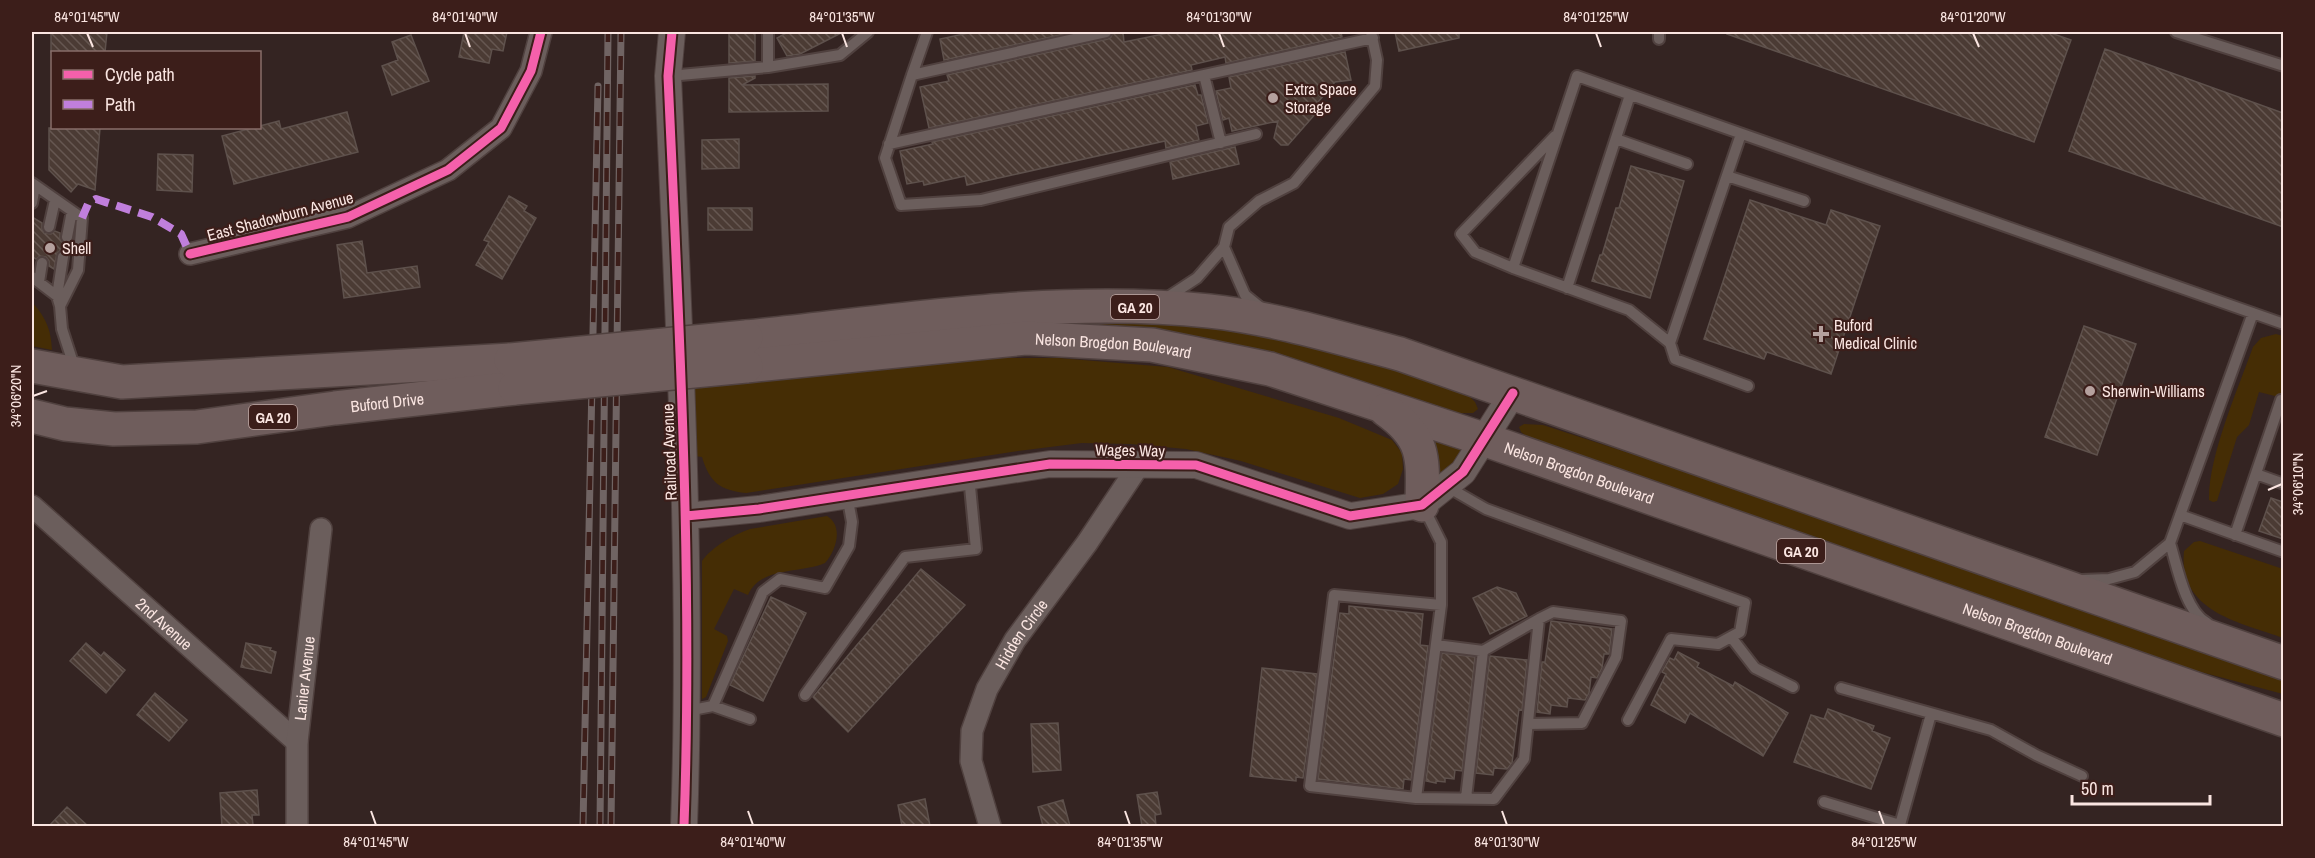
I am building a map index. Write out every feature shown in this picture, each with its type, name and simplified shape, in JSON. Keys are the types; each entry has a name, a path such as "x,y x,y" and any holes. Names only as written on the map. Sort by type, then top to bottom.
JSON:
{"highway":[{"name":"Nelson Brogdon Boulevard","path":"746,351 1050,306 1209,311 1278,321 1400,354 2279,660"},
{"name":"Nelson Brogdon Boulevard","path":"746,351 1026,338 1152,345 1270,369 1483,439 2283,720"},
{"name":"Buford Drive","path":"32,366 122,382 513,374 746,351"},
{"name":"Buford Drive","path":"32,416 64,424 114,429 198,428 335,408 513,374"},
{"path":"1375,402 1403,422 1415,438 1434,495"}],"street":[{"name":"East Shadowburn Avenue","path":"189,254 348,217 448,170 501,128 531,71 542,32"},
{"name":"Railroad Avenue","path":"672,32 668,76 686,516 687,711 684,826"},
{"path":"1434,495 1463,472 1513,393"},
{"name":"Wages Way","path":"686,516 759,509 1050,464 1196,465 1350,516 1434,495"},
{"name":"Hidden Circle","path":"990,826 971,761 972,731 987,689 1015,640 1087,543 1139,465"},
{"name":"2nd Avenue","path":"32,506 297,742"},
{"name":"Lanier Avenue","path":"297,826 297,742 321,529"}],"lane":[{"path":"768,32 768,67"},
{"path":"668,76 768,67 840,55 868,32"},
{"path":"927,32 885,158 901,205 981,200 1256,134"},
{"path":"912,75 1106,32"},
{"path":"2176,32 2283,66"},
{"path":"890,144 1204,75 1372,35 1377,60 1375,86 1294,183 1259,201 1229,227 1224,247 1197,278 1152,308"},
{"path":"1204,75 1221,143"},
{"path":"1512,268 1577,76 2283,324"},
{"path":"1567,288 1630,95"},
{"path":"1557,134 1461,234 1475,252 1512,268 1629,310 1670,343 1675,360 1748,386"},
{"path":"1670,343 1742,134"},
{"path":"1616,139 1687,164"},
{"path":"1727,176 1804,201"},
{"path":"32,203 34,185 82,218 78,270 58,301"},
{"path":"49,227 55,200"},
{"path":"67,237 72,211"},
{"path":"1224,247 1245,295 1278,321"},
{"path":"63,257 58,301 62,328 77,375"},
{"path":"42,262 35,279 58,301"},
{"path":"2048,581 2109,579 2135,572 2170,543 2253,313"},
{"path":"2235,535 2281,400 2283,400"},
{"path":"2256,474 2283,484"},
{"path":"805,694 905,557 976,549 969,475"},
{"path":"713,706 763,592 780,579 825,588 849,546 852,522 847,495"},
{"path":"1416,798 1441,605 1441,542 1434,495 1486,509 1745,603 1740,632 1718,644 1671,639 1628,720"},
{"path":"2180,515 2283,552"},
{"path":"2170,543 2184,591 2199,618 2279,660"},
{"path":"1441,605 1334,595 1310,786 1416,798 1494,799 1524,759 1539,619"},
{"path":"1436,645 1484,651 1553,612 1621,621 1616,657 1582,723 1528,724"},
{"path":"1731,637 1755,668 1793,687"},
{"path":"1466,798 1484,651"},
{"path":"1841,688 1991,730 2036,755 2082,776"},
{"path":"687,711 713,706 750,718"},
{"path":"1824,802 1900,825 1931,714"}],"shaded area":[{"path":"32,302 47,324 52,350 32,346"},
{"path":"1085,317 1254,328 1460,387 1475,402 1478,409 1473,413 1453,413 1085,327"},
{"path":"2276,334 2283,336 2283,398 2259,392 2249,425 2237,437 2217,501 2213,502 2209,500 2213,464 2225,423 2253,347 2261,338"},
{"path":"1002,358 1058,358 1168,367 1339,418 1392,440 1402,453 1403,469 1398,484 1383,494 1360,498 1241,461 1186,449 1082,443 746,493 729,490 717,484 702,457 695,456 691,389"},
{"path":"1524,424 1543,425 1650,460 1688,469 2283,675 2283,694 2149,658 1533,441 1521,432 1519,427"},
{"path":"1426,435 1465,447 1443,479 1435,471"},
{"path":"827,516 835,526 837,539 825,563 771,575 762,579 748,595 734,589 714,629 727,636 728,641 706,697 702,699 702,561 723,542 750,529"},
{"path":"2200,541 2283,569 2283,638 2231,620 2201,601 2191,588 2185,572 2184,551 2194,542"}],"building":[{"path":"51,32 107,32 105,51 51,51"},
{"path":"464,32 507,32 503,51 492,49 489,63 459,57"},
{"path":"729,32 755,32 755,61 729,63"},
{"path":"788,32 843,32 800,54 787,56 777,38"},
{"path":"973,32 1074,32 944,60 940,39"},
{"path":"1113,32 1123,32 1124,42 1173,32 1341,32 1342,37 1226,63 1225,57 1191,65 1192,70 929,128 920,87 949,81 947,75 1108,39"},
{"path":"1395,32 1459,32 1459,38 1399,51"},
{"path":"1728,32 2048,32 2071,40 2034,142 1727,34"},
{"path":"411,35 429,81 392,95 382,66 398,60 392,42"},
{"path":"2105,49 2283,113 2283,227 2069,151"},
{"name":"Extra Space Storage","path":"1345,52 1351,80 1335,82 1313,108 1317,112 1288,145 1281,145 1274,138 1278,121 1232,131 1229,118 1223,120 1216,91 1231,88 1229,77"},
{"path":"755,76 742,85 828,84 828,111 729,112 729,78"},
{"path":"1195,85 1198,95 1201,95 1208,123 1196,126 1199,140 1166,148 1165,141 967,185 965,176 924,185 923,181 907,184 900,151"},
{"path":"347,112 358,152 234,184 222,136 249,129 261,129 261,126 279,121 281,129"},
{"path":"49,128 100,129 95,190 78,184 71,192 49,170"},
{"path":"739,139 739,168 702,169 702,140"},
{"path":"1235,147 1239,164 1173,179 1170,162"},
{"path":"158,154 193,155 192,192 157,190"},
{"path":"1631,166 1684,181 1650,298 1592,281 1616,208 1619,208"},
{"path":"509,196 527,206 524,211 536,218 502,279 476,265 489,242 484,240"},
{"path":"1750,200 1826,225 1831,210 1880,226 1831,374 1767,352 1764,359 1704,339"},
{"path":"708,208 752,208 752,230 708,230"},
{"name":"Shell","path":"32,217 42,223 44,233 51,234 55,231 60,233 63,243 71,243 67,251 61,250 57,253 54,269 49,266 46,257 40,256 36,259 32,256"},
{"path":"362,241 367,273 417,266 420,287 344,298 337,245"},
{"name":"Sherwin-Williams","path":"2084,326 2136,344 2097,455 2045,437"},
{"path":"2271,498 2283,502 2283,539 2259,531"},
{"path":"921,569 965,605 848,732 813,697"},
{"path":"1497,587 1516,593 1527,616 1490,634 1473,598"},
{"path":"771,597 806,613 763,701 730,685"},
{"path":"1349,606 1423,614 1420,645 1428,646 1411,780 1404,779 1403,789 1318,779 1340,613 1349,614"},
{"path":"1551,621 1612,629 1609,654 1604,654 1602,668 1597,678 1591,677 1589,693 1585,700 1568,698 1567,707 1551,705 1550,714 1537,712 1542,662 1545,662"},
{"path":"86,643 101,656 104,652 125,670 106,693 70,661"},
{"path":"246,643 271,648 270,650 276,652 271,673 241,667"},
{"path":"1678,652 1699,663 1697,667 1733,686 1735,682 1788,713 1763,756 1690,713 1685,723 1651,705 1666,674 1662,672 1670,658 1674,660"},
{"path":"1442,653 1475,657 1462,771 1455,770 1454,779 1445,778 1445,782 1436,781 1436,783 1426,781"},
{"path":"1490,656 1527,660 1522,710 1519,709 1512,763 1507,769 1494,768 1493,775 1476,773"},
{"path":"1262,668 1317,674 1303,778 1296,777 1296,781 1250,776"},
{"path":"155,693 187,720 169,741 137,715"},
{"path":"1828,709 1874,726 1872,731 1890,738 1871,789 1794,762 1811,715 1824,719"},
{"path":"1058,723 1061,770 1033,772 1031,724"},
{"path":"257,790 259,815 252,815 253,825 222,826 220,793"},
{"path":"1157,792 1161,814 1155,815 1156,826 1142,826 1137,795"},
{"path":"925,799 930,826 902,826 898,805"},
{"path":"1063,800 1070,826 1043,826 1038,807"},
{"path":"67,807 88,826 49,826"}],"railway":[{"path":"600,826 608,32"},
{"path":"611,826 621,32"},
{"path":"583,826 598,86"}],"marked path":[{"path":"82,218 88,204 96,199 152,217 181,234 190,254"}],"cycle path":[{"path":"190,254 348,217 448,170 501,128 531,71 541,32"},
{"path":"672,32 668,76 686,545 684,826"},
{"path":"686,516 759,509 1050,464 1196,465 1350,516 1422,505 1463,472 1513,393"}],"place":[{"name":"Extra Space Storage","path":"1273,98"},
{"name":"Shell","path":"50,248"},
{"name":"Buford Medical Clinic","path":"1821,334"},
{"name":"Sherwin-Williams","path":"2090,391"}]}
